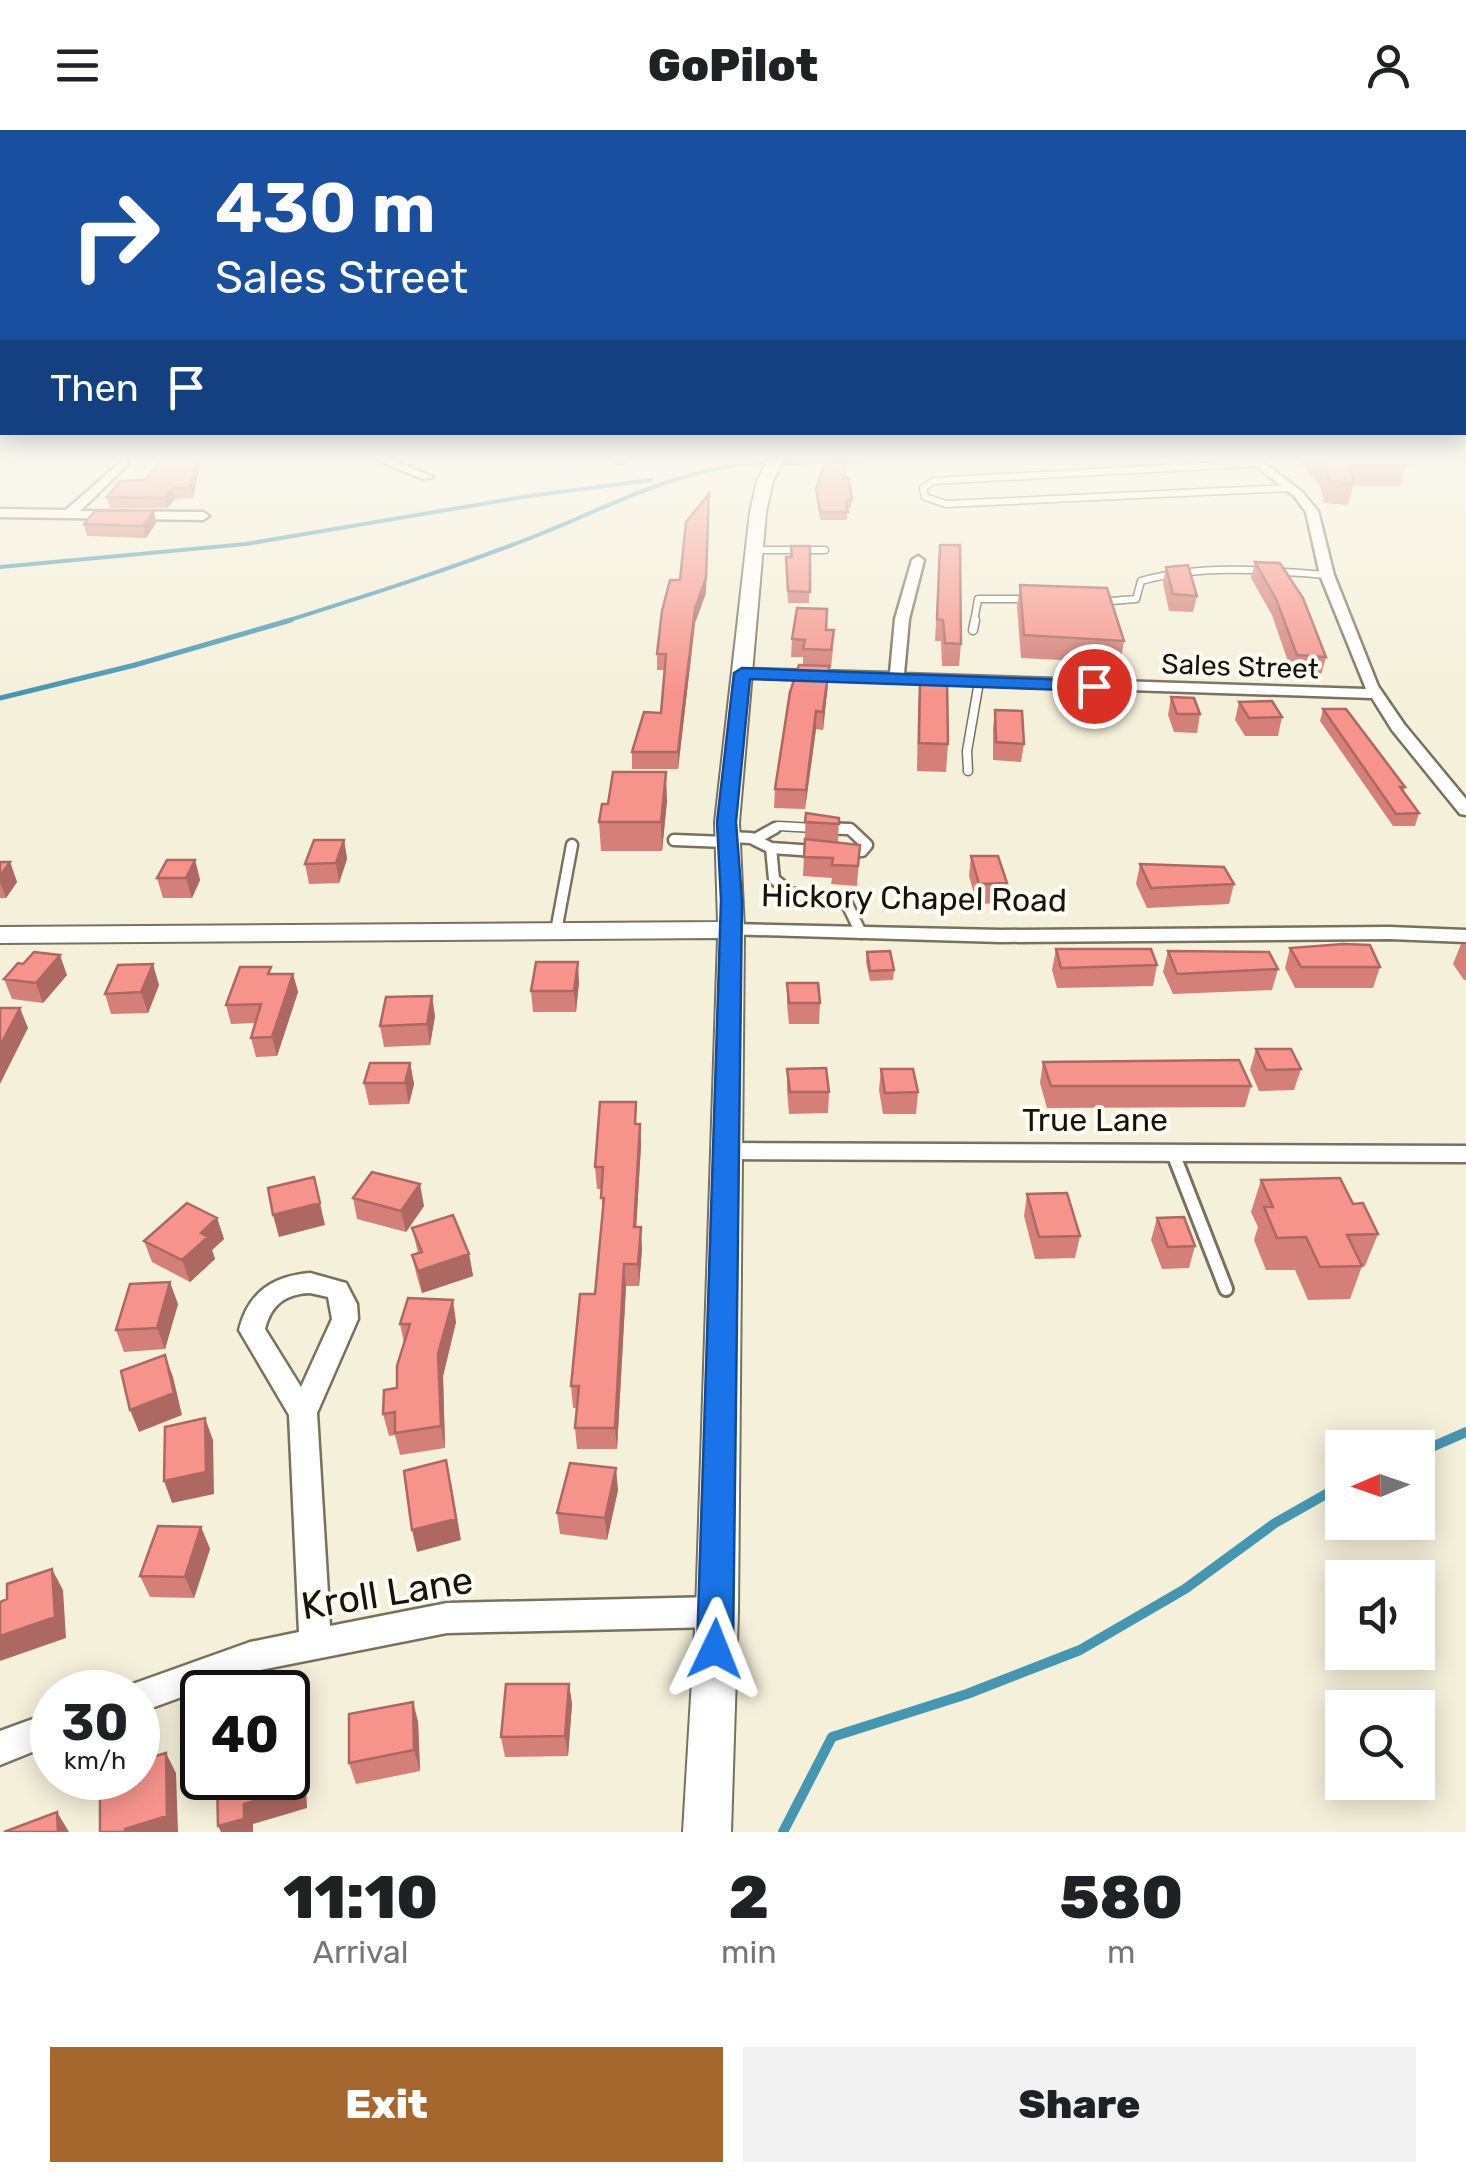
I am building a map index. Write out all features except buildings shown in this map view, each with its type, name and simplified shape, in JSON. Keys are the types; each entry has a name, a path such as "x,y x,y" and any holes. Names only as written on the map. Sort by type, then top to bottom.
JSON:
{"street":[{"path":"706,1832 716,1612 731,930 727,839 756,534"},
{"path":"1317,534 1327,575 1377,694 1398,728 1466,810"},
{"path":"897,679 896,652 903,609 918,560"},
{"name":"Sales Street","path":"742,673 1377,694"},
{"name":"Hickory Chapel Road","path":"0,935 731,930 1466,936"},
{"name":"True Lane","path":"724,1151 1466,1154"},
{"path":"303,1413 252,1330 254,1316 272,1292 308,1281 337,1290 344,1304 345,1319 303,1413 315,1644"},
{"name":"Kroll Lane","path":"160,1690 250,1657 447,1618 716,1612"},
{"path":"0,1748 30,1736"}],"lane":[{"path":"754,550 825,550"},
{"path":"1091,602 1129,602 1136,599 1141,581 1184,573 1327,575"},
{"path":"973,630 978,599 1041,600"},
{"path":"968,771 967,751 979,682"},
{"path":"674,840 757,838 778,826 850,829 865,839 867,845 862,851 840,852"},
{"path":"757,838 771,848 826,852"},
{"path":"556,931 572,845"},
{"path":"771,848 774,880 791,893 847,904 861,933"},
{"path":"1173,1153 1226,1289"}],"waterway":[{"path":"0,567 246,544 302,534"},
{"path":"283,622 539,534"},
{"path":"0,698 135,665 291,620"},
{"path":"1435,1446 1466,1432"},
{"path":"783,1832 832,1737 967,1694 1080,1650 1185,1589 1275,1523 1325,1495"}],"route":[{"path":"715,1649 731,900 726,822 742,673 1094,686"}]}
